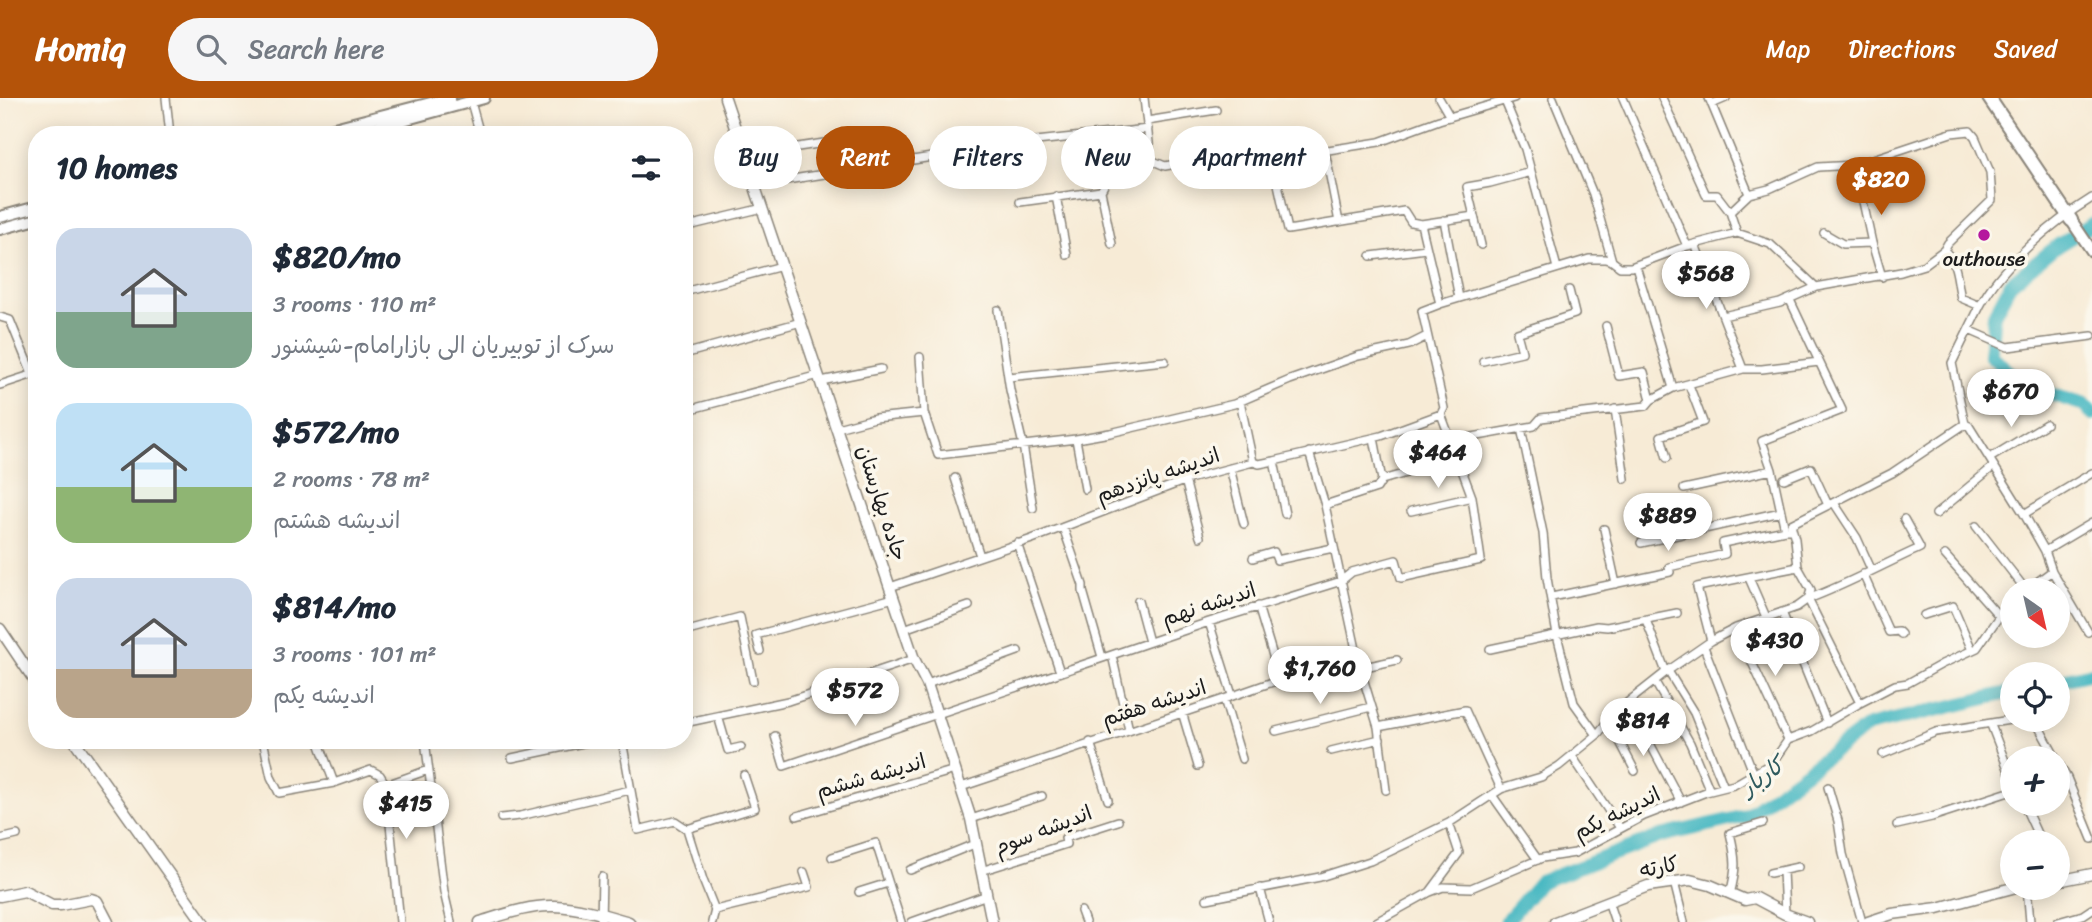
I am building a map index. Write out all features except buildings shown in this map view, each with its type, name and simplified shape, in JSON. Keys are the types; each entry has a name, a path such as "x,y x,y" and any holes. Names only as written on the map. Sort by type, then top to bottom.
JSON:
{"highway":[{"path":"1989,98 2069,217"}],"main road":[{"path":"342,126 450,98"},
{"path":"382,126 484,98"},
{"path":"0,217 28,209"},
{"path":"2069,217 2092,251"},
{"path":"0,229 28,221"}],"street":[{"path":"166,98 169,126"},
{"name":"جاده بهارستان","path":"725,98 735,126"},
{"path":"1144,98 1151,160 1169,165"},
{"path":"1439,98 1450,117"},
{"path":"1330,150 1379,142 1489,102 1514,98"},
{"path":"1553,98 1593,194 1612,261"},
{"path":"1623,98 1723,316 1743,369"},
{"path":"1662,98 1706,194 1717,195 1730,212 1737,233"},
{"path":"1726,98 1711,101 1749,194"},
{"path":"1505,101 1525,149 1556,268"},
{"path":"471,102 478,126"},
{"path":"1142,126 1216,110"},
{"path":"1723,316 1790,300 1816,287 1882,277 1924,265 1944,250 1992,200 1990,172 1970,131 1951,133 1855,165 1818,167 1749,194 1730,212"},
{"path":"802,178 1061,139"},
{"path":"1855,165 1882,277"},
{"path":"1481,245 1467,187 1531,172"},
{"path":"1330,176 1339,222"},
{"name":"جاده بهارستان","path":"756,189 914,659 927,684 938,715 971,819 992,922"},
{"path":"1279,189 1288,230 1405,211 1411,222 1421,223 1474,216"},
{"path":"1020,202 1101,191 1112,244"},
{"path":"1056,196 1067,255"},
{"path":"2088,632 2052,571 2045,551 2024,514 1969,426 1965,424 1952,363 1972,331 1987,292 2022,253 2092,198"},
{"path":"693,225 763,208"},
{"path":"1444,220 1459,298"},
{"path":"1421,223 1440,304"},
{"path":"1411,511 1472,497 1441,414 1444,408 1422,311 1589,259 1612,261 1620,267 1636,265 1691,245 1737,233 1770,244 1816,287"},
{"path":"1824,233 1843,244 1872,243"},
{"path":"1371,256 1426,249"},
{"path":"1944,250 1953,258 1961,298 1980,306"},
{"path":"1636,265 1673,388"},
{"path":"693,290 782,266"},
{"path":"1483,361 1522,352 1517,333 1576,314 1569,290"},
{"path":"1790,300 1842,410 1762,441 1798,567 1811,590 1808,599 1860,703"},
{"path":"998,310 1033,508"},
{"path":"0,317 10,320 28,360"},
{"path":"693,352 801,322"},
{"path":"1606,326 1619,376 1644,372 1651,400"},
{"path":"1972,331 2008,347 2092,336"},
{"path":"920,357 924,413 938,454 1110,433 1240,401 1358,356 1409,345 1427,336"},
{"path":"1008,377 1165,361"},
{"path":"1450,441 1534,426 1541,418 1646,406 1651,400 1673,388 1743,369 1819,362"},
{"path":"693,409 820,378 881,369"},
{"path":"0,385 28,376"},
{"path":"1667,458 1661,436 1703,422 1689,384"},
{"path":"1240,401 1253,462"},
{"path":"1615,409 1625,479"},
{"path":"837,428 875,418 924,413"},
{"name":"اندیشه پانزدهم","path":"761,651 756,635 892,593 980,556 1185,480 1253,462 1259,464 1374,438 1441,414"},
{"path":"1789,530 1791,524 1892,473 1965,424"},
{"path":"1936,514 1992,462 2046,424"},
{"path":"1521,428 1543,533 1547,579 1557,635 1574,703 1597,735"},
{"path":"1374,438 1382,480"},
{"path":"1076,439 1085,489"},
{"path":"1309,452 1325,505 1360,668 1378,727 1387,790"},
{"path":"1325,505 1377,488 1382,480 1458,458"},
{"path":"1273,461 1285,514"},
{"path":"1230,468 1244,524"},
{"path":"1784,479 1811,468 1831,504 1857,538 1871,569"},
{"path":"1684,489 1772,470"},
{"path":"2024,514 2092,473"},
{"path":"955,478 980,556"},
{"path":"1185,480 1200,537"},
{"name":"اندیشه نهم","path":"775,736 784,766 1102,657 1341,581 1352,572 1396,560 1401,578 1481,560 1472,497"},
{"path":"1641,543 1781,512"},
{"path":"1207,899 1320,877 1370,861 1449,823 1501,789 1541,777 1597,735 1628,702 1707,644 1736,628 1797,607 1808,599 1920,548 1905,519"},
{"path":"2045,551 2092,523"},
{"path":"1976,526 2017,578"},
{"path":"1063,527 1083,585 1102,657"},
{"path":"1604,529 1616,584"},
{"path":"1552,597 1670,572 1669,567 1725,554 1723,543 1789,530"},
{"path":"1017,544 1060,672"},
{"path":"1253,558 1274,552 1277,560 1333,548"},
{"path":"1924,615 1953,606 1972,650 1977,648 1999,617 1945,555"},
{"path":"1754,772 1707,644 1697,587 1798,567"},
{"path":"2042,578 2052,571"},
{"path":"1863,574 1889,632 1900,634"},
{"path":"1749,578 1766,617"},
{"path":"1138,601 1149,642"},
{"path":"904,629 969,606"},
{"path":"1258,606 1280,679"},
{"path":"1782,612 1827,723"},
{"path":"1490,649 1597,626 1607,627 1677,613"},
{"path":"693,630 740,617 753,681"},
{"path":"1646,620 1667,671 1693,713 1724,788"},
{"path":"1209,622 1242,758"},
{"path":"1736,628 1788,740"},
{"path":"0,629 28,671"},
{"name":"اندیشه یکم","path":"1376,922 1443,887 1471,888 1538,860 1575,853 1619,828 1710,791 1734,785 1772,763 1788,740 1827,723 1895,685 1908,683 1942,663 1972,650"},
{"path":"927,684 1018,651"},
{"name":"اندیشه هفتم","path":"961,787 1358,652"},
{"path":"1112,655 1129,730"},
{"path":"693,721 788,701 914,659"},
{"path":"1360,668 1397,660"},
{"path":"1655,682 1690,743 1710,791"},
{"path":"1628,702 1681,802"},
{"path":"1276,731 1371,707"},
{"path":"1378,727 1465,710 1501,789"},
{"path":"1182,712 1198,766"},
{"path":"718,716 728,750 741,747"},
{"path":"1607,722 1634,771"},
{"path":"1883,754 1936,732 2000,722"},
{"path":"1991,724 2000,748"},
{"path":"1331,751 1380,739"},
{"path":"1090,742 1108,800"},
{"path":"80,749 203,922"},
{"path":"265,749 271,777 279,793 334,783 371,770 380,775 386,785 400,922"},
{"path":"321,749 334,783"},
{"path":"426,749 444,892 451,922"},
{"path":"512,758 554,749"},
{"path":"623,749 638,830 675,821 687,829 715,910 712,922"},
{"path":"1572,756 1619,828"},
{"name":"اندیشه ششم","path":"797,816 955,770"},
{"path":"386,785 428,771"},
{"path":"687,829 755,808 744,775"},
{"path":"2070,785 2092,839"},
{"path":"1828,787 1839,821 1843,854 1861,922"},
{"path":"501,818 630,790"},
{"path":"1492,795 1538,860"},
{"path":"1897,825 1932,817 2000,795"},
{"path":"971,819 1042,796"},
{"name":"اندیشه سوم","path":"981,872 1056,848 1066,844 1065,838 1118,821"},
{"path":"1430,892 1459,853 1449,823"},
{"path":"1730,894 1736,856 1730,833 1763,823"},
{"path":"0,839 16,835"},
{"path":"910,870 977,843"},
{"path":"832,858 876,844 901,922"},
{"path":"1770,873 1798,867"},
{"path":"1783,871 1788,918"},
{"path":"715,910 809,887 804,872"},
{"path":"2070,878 2092,874"},
{"path":"601,918 603,877"},
{"name":"کارته","path":"1555,922 1648,886 1690,880 1710,885 1745,900 1755,898 1788,918 1807,922"},
{"path":"1674,882 1684,922"},
{"path":"859,892 888,883"},
{"path":"1260,888 1269,922"},
{"path":"0,896 25,891 55,905 91,899 97,901 108,922"},
{"path":"1868,922 1938,908 2000,891"},
{"path":"912,922 987,895"},
{"path":"2028,900 2030,922"},
{"path":"1608,901 1615,922"},
{"path":"480,922 515,912 554,906 629,922"},
{"path":"2058,922 2083,915 2092,909"},
{"path":"1081,911 1085,922"}],"waterway":[{"name":"کاربار","path":"2092,224 2057,246 2011,283 1994,315 1990,355 2027,387 2085,405 2092,414"},
{"name":"کاربار","path":"2070,678 2092,673"},
{"name":"کاربار","path":"1506,922 1540,882 1661,836 1746,816 1868,726 2000,695"}],"place":[{"name":"outhouse","path":"1984,235"}]}
